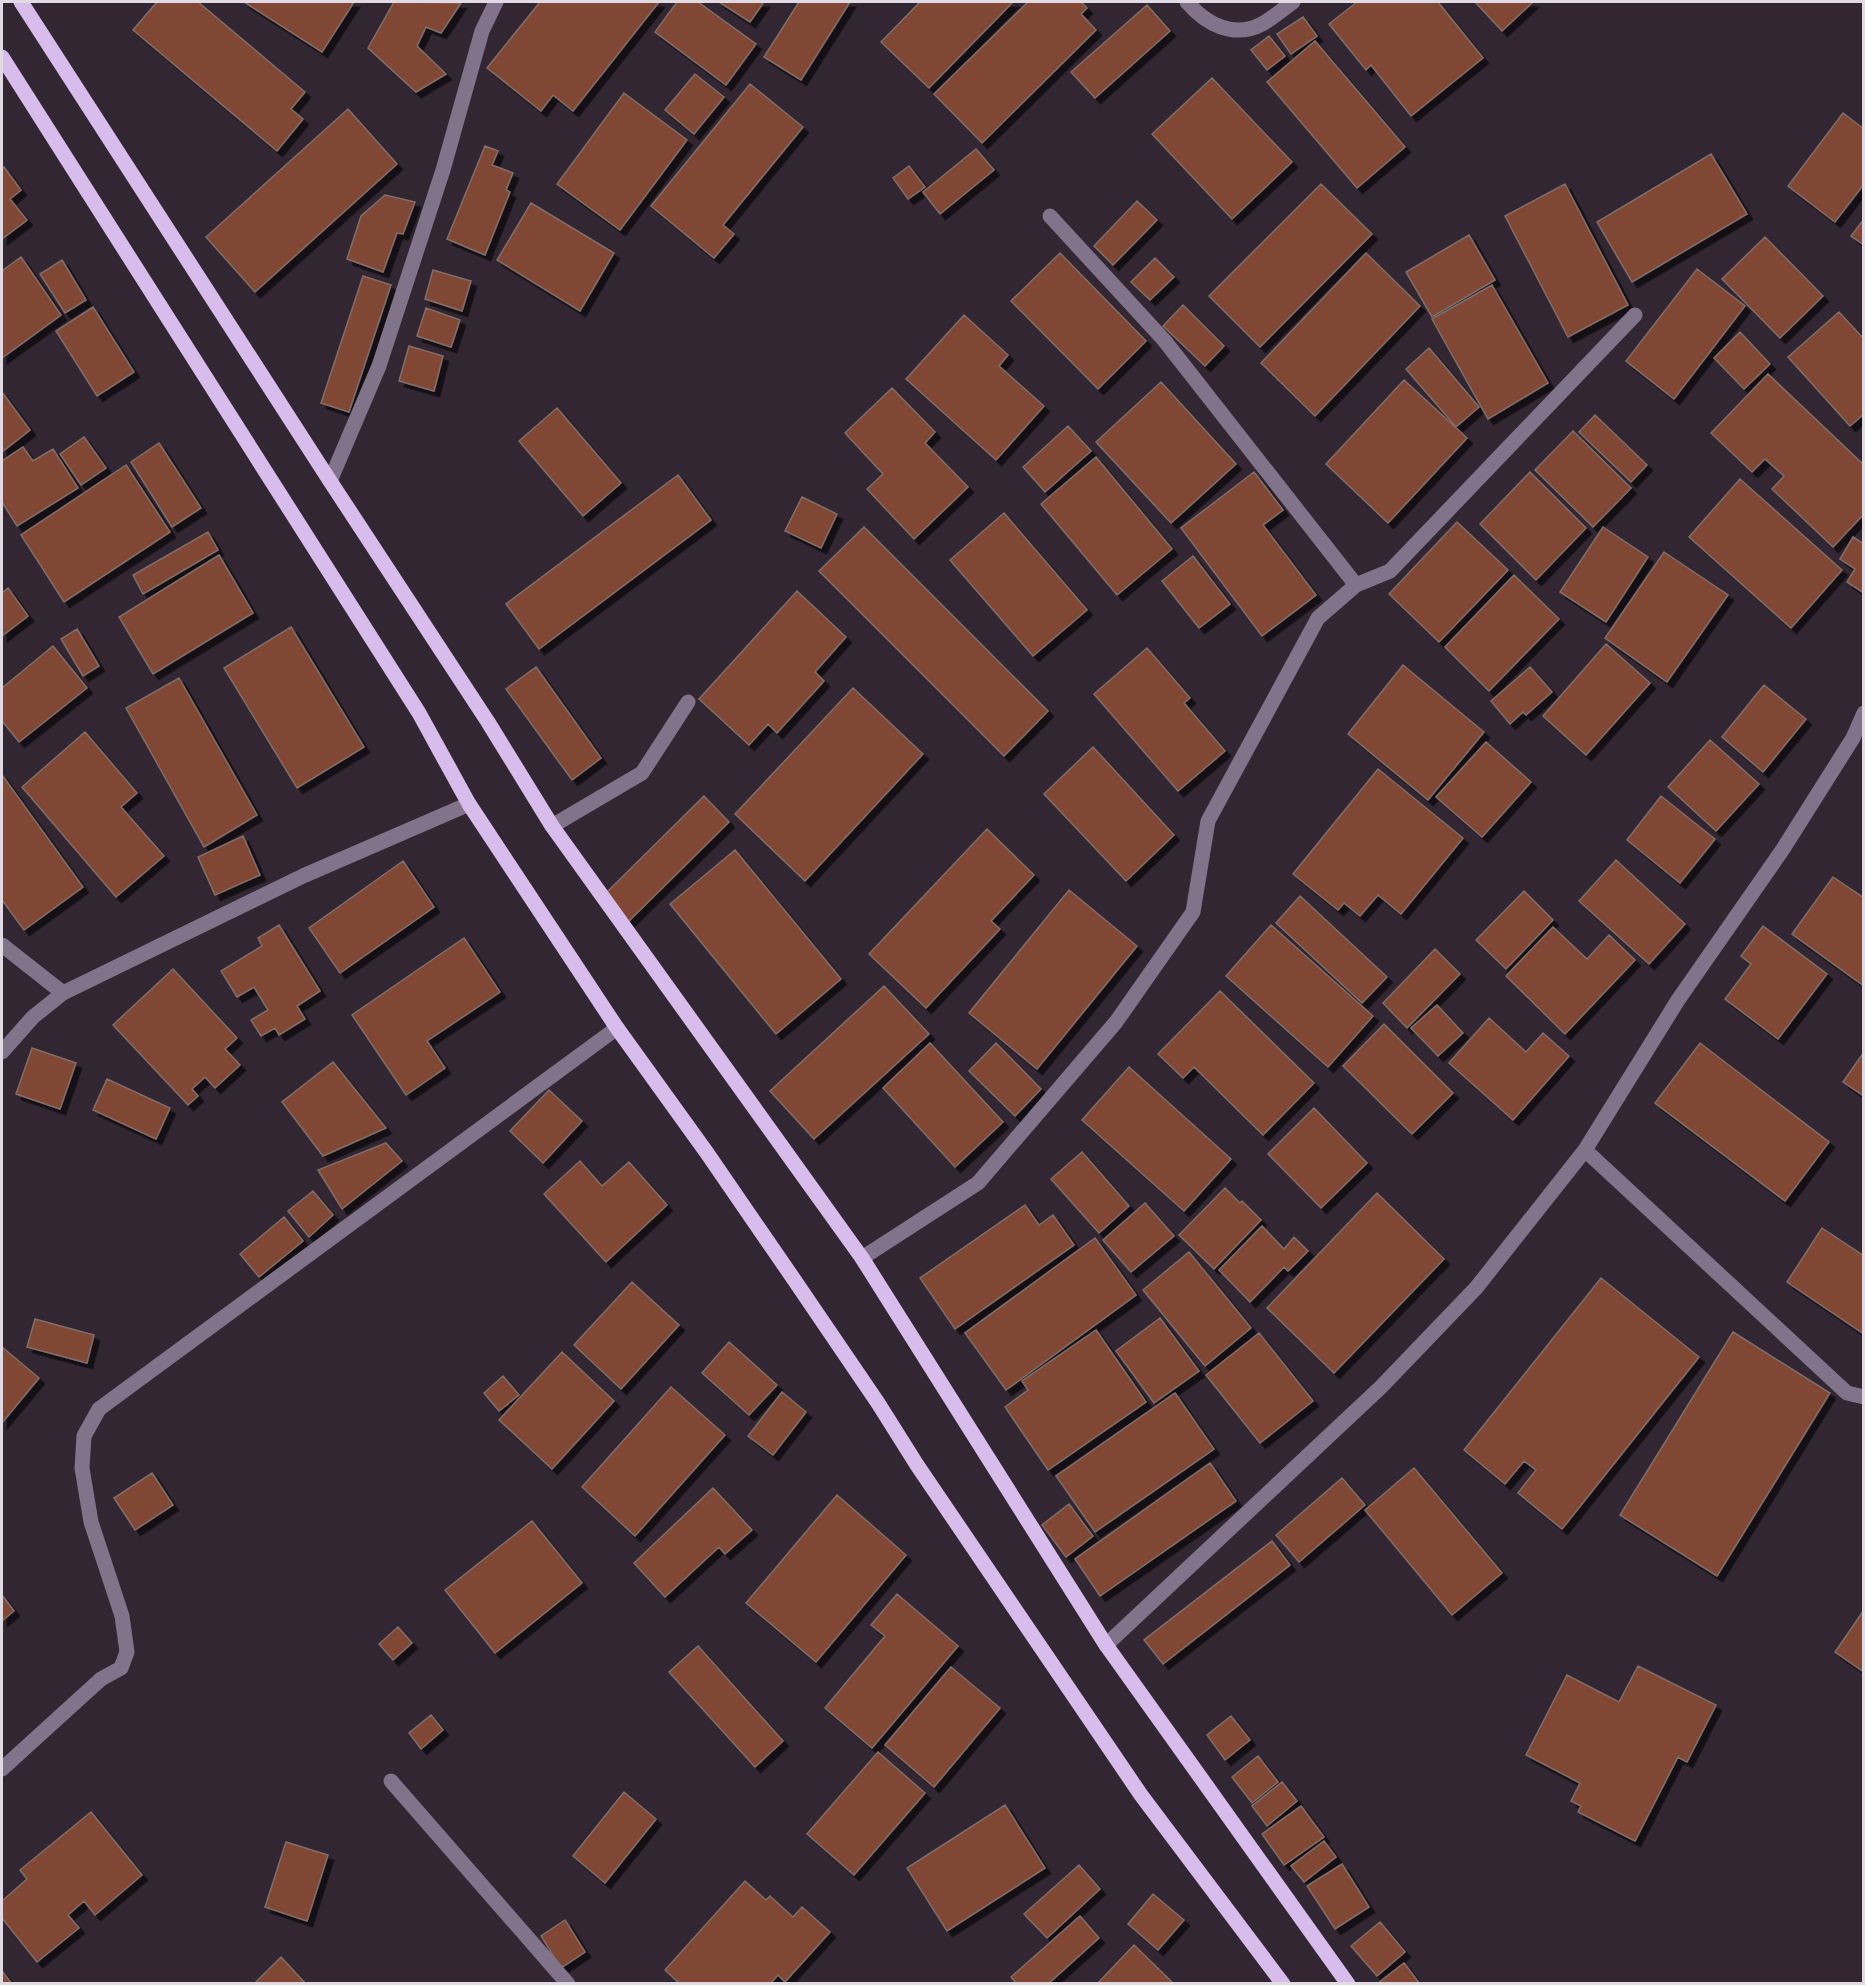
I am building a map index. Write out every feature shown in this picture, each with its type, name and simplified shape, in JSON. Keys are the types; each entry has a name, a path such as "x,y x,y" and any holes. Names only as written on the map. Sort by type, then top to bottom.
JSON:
{"main road":[{"path":"21,2 488,722 552,826 862,1258 1106,1645 1347,1983"},
{"path":"2,57 419,713 469,804 617,1028 795,1281 1141,1795 1283,1983"}],"street":[{"path":"330,481 379,366 443,170 482,31 495,2"},
{"path":"1187,2 1199,15 1219,27 1236,31 1261,24 1293,2"},
{"path":"1050,216 1164,340 1356,585"},
{"path":"862,1258 978,1183 1116,1022 1193,912 1208,821 1317,618 1356,585 1390,571 1635,315"},
{"path":"552,826 642,773 688,702"},
{"path":"1106,1645 1382,1387 1476,1288 1585,1150 1678,1000 1783,849 1853,738 1863,712"},
{"path":"2,1052 33,1017 63,993 303,876 469,804"},
{"path":"2,945 63,993"},
{"path":"2,1769 101,1679 121,1668 127,1652 122,1616 91,1522 82,1468 84,1436 99,1409 617,1028"},
{"path":"1585,1150 1847,1393 1863,1397"},
{"path":"391,1781 568,1983"}],"building":[{"path":"157,2 198,2 305,92 291,109 303,119 277,151 133,30"},
{"path":"244,2 354,2 322,52"},
{"path":"394,2 461,3 441,33 426,27 417,46 446,74 416,92 368,48"},
{"path":"540,2 659,2 573,111 553,95 541,111 487,68"},
{"path":"677,2 698,2 756,44 726,85 655,32"},
{"path":"719,2 764,2 750,22"},
{"path":"799,2 850,2 801,80 764,57"},
{"path":"920,2 1013,2 929,88 881,42"},
{"path":"1028,2 1081,2 1087,8 1081,14 1096,30 982,143 934,94"},
{"path":"1357,2 1438,2 1483,58 1411,116 1371,65 1366,70 1329,24"},
{"path":"1475,2 1533,2 1502,31"},
{"path":"1147,5 1170,31 1095,98 1071,72"},
{"path":"1303,17 1317,36 1291,54 1277,34"},
{"path":"1269,36 1285,56 1267,70 1251,50"},
{"path":"1315,41 1405,147 1357,188 1267,82"},
{"path":"695,74 724,97 694,134 665,110"},
{"path":"1212,78 1292,162 1232,219 1152,134"},
{"path":"750,84 803,127 723,225 734,234 714,258 651,206"},
{"path":"624,93 687,140 620,230 557,184"},
{"path":"348,109 397,164 255,292 206,237"},
{"path":"1843,113 1864,129 1864,184 1835,222 1788,186"},
{"path":"485,146 498,151 492,165 513,173 506,190 510,192 485,255 447,239"},
{"path":"976,149 994,170 940,214 923,192"},
{"path":"1711,154 1747,214 1632,282 1597,222"},
{"path":"909,166 925,187 908,199 893,178"},
{"path":"4,167 21,190 10,199 27,220 2,239 2,169"},
{"path":"1321,184 1372,234 1260,347 1209,296"},
{"path":"1565,184 1628,305 1568,337 1505,216"},
{"path":"385,195 415,202 403,234 397,233 383,272 347,259 361,216"},
{"path":"1137,201 1157,220 1113,265 1094,246"},
{"path":"531,203 614,253 580,311 497,260"},
{"path":"1864,219 1864,245 1851,236"},
{"path":"1469,235 1495,280 1432,317 1406,272"},
{"path":"1765,237 1823,296 1780,338 1722,279"},
{"path":"1060,253 1146,341 1098,389 1011,301"},
{"path":"1366,253 1420,306 1315,416 1261,363"},
{"path":"21,257 61,315 2,358 2,271"},
{"path":"1155,258 1174,277 1150,300 1131,282"},
{"path":"62,260 86,300 65,313 40,274"},
{"path":"1697,269 1745,306 1674,399 1626,361"},
{"path":"433,270 471,281 462,311 425,299"},
{"path":"363,276 391,285 349,412 321,403"},
{"path":"1492,285 1548,383 1488,419 1432,319"},
{"path":"1183,305 1224,346 1205,366 1163,326"},
{"path":"93,307 134,372 97,396 56,331"},
{"path":"426,308 460,320 451,347 417,336"},
{"path":"1839,312 1864,339 1864,414 1850,426 1788,357"},
{"path":"964,315 1008,355 999,366 1044,406 996,460 906,379"},
{"path":"1740,332 1770,364 1744,389 1714,358"},
{"path":"409,346 443,356 434,391 399,381"},
{"path":"1429,348 1479,407 1456,427 1406,369"},
{"path":"1768,374 1864,465 1864,514 1833,547 1772,489 1784,476 1765,459 1752,472 1711,433"},
{"path":"1404,380 1467,438 1388,523 1326,464"},
{"path":"1161,382 1236,464 1171,523 1096,442"},
{"path":"892,388 935,432 925,443 968,487 914,539 867,489 883,474 845,433"},
{"path":"2,392 30,430 2,452"},
{"path":"557,408 621,483 583,516 519,441"},
{"path":"1595,415 1647,465 1631,482 1579,432"},
{"path":"1068,426 1091,451 1045,492 1023,467"},
{"path":"1573,431 1631,488 1593,527 1535,470"},
{"path":"84,437 106,468 81,485 60,454"},
{"path":"159,443 201,508 172,527 131,462"},
{"path":"23,447 33,461 53,449 78,488 17,526 2,502 2,461"},
{"path":"1096,457 1172,549 1117,595 1041,504"},
{"path":"126,465 170,532 64,602 21,535"},
{"path":"1254,472 1283,510 1263,525 1316,595 1262,636 1181,528"},
{"path":"1530,472 1586,528 1536,580 1480,524"},
{"path":"678,475 711,520 539,649 506,604"},
{"path":"1740,479 1842,570 1791,628 1689,537"},
{"path":"802,497 837,514 821,548 785,531"},
{"path":"1004,513 1087,610 1033,656 950,560"},
{"path":"1457,522 1508,570 1439,642 1389,594"},
{"path":"864,527 1048,711 1004,756 819,571"},
{"path":"1603,527 1648,557 1606,622 1560,592"},
{"path":"208,532 218,550 143,594 133,575"},
{"path":"1853,537 1864,544 1864,593 1847,582 1855,569 1840,559"},
{"path":"1664,552 1728,595 1667,682 1605,638"},
{"path":"219,555 253,613 153,674 119,617"},
{"path":"1193,556 1230,604 1199,628 1162,581"},
{"path":"1514,575 1559,619 1489,691 1445,647"},
{"path":"8,588 28,616 2,636 2,593"},
{"path":"797,591 846,637 815,672 824,681 777,733 768,724 749,745 699,699"},
{"path":"291,627 364,747 297,788 224,668"},
{"path":"77,629 99,666 83,676 61,639"},
{"path":"1606,644 1650,683 1586,755 1543,716"},
{"path":"53,646 87,688 19,742 2,721 2,688"},
{"path":"1147,648 1190,698 1184,703 1225,751 1178,791 1094,694"},
{"path":"1403,665 1484,732 1428,800 1348,734"},
{"path":"536,667 601,758 572,780 506,689"},
{"path":"1530,667 1552,692 1526,715 1523,712 1510,724 1491,701"},
{"path":"179,678 257,815 204,847 126,708"},
{"path":"1764,685 1806,719 1763,772 1722,737"},
{"path":"853,688 923,754 805,881 735,814"},
{"path":"85,732 137,793 121,807 164,856 116,897 22,787"},
{"path":"1710,740 1759,784 1716,831 1668,787"},
{"path":"1486,742 1531,782 1482,837 1436,797"},
{"path":"1093,747 1174,835 1126,881 1044,794"},
{"path":"1378,769 1463,838 1401,914 1378,895 1360,916 1344,903 1338,910 1293,874"},
{"path":"2,775 83,887 24,930 2,900"},
{"path":"704,796 729,822 628,922 603,896"},
{"path":"1661,796 1715,839 1680,883 1627,840"},
{"path":"987,829 1034,875 991,921 1000,929 926,1008 869,954"},
{"path":"243,836 260,875 215,895 198,857"},
{"path":"735,850 841,979 776,1034 670,904"},
{"path":"1616,860 1685,924 1649,964 1579,901"},
{"path":"403,861 434,907 340,973 309,928"},
{"path":"1833,877 1864,898 1864,986 1792,934"},
{"path":"1069,890 1137,946 1037,1069 969,1013"},
{"path":"1524,891 1553,920 1506,969 1476,940"},
{"path":"1300,896 1387,977 1362,1003 1276,923"},
{"path":"279,925 320,991 297,1006 305,1019 279,1035 275,1028 261,1036 251,1020 268,1010 254,987 237,997 221,971 262,946 258,938"},
{"path":"1271,925 1373,1016 1328,1067 1226,976"},
{"path":"1763,926 1827,974 1778,1039 1725,999 1751,964 1741,956"},
{"path":"1553,927 1587,959 1609,935 1635,960 1565,1034 1506,976"},
{"path":"464,938 500,992 427,1041 445,1068 406,1095 352,1015"},
{"path":"1435,949 1460,974 1407,1028 1383,1003"},
{"path":"173,969 237,1038 225,1049 240,1065 215,1088 205,1077 192,1089 198,1096 188,1105 113,1025"},
{"path":"884,986 929,1034 814,1139 770,1091"},
{"path":"1220,991 1314,1083 1263,1135 1194,1067 1183,1078 1158,1054"},
{"path":"1437,1005 1463,1033 1438,1056 1411,1028"},
{"path":"1489,1018 1526,1052 1543,1033 1569,1056 1513,1120 1449,1063"},
{"path":"1384,1024 1453,1093 1412,1134 1343,1066"},
{"path":"930,1043 1003,1122 955,1167 883,1088"},
{"path":"996,1043 1041,1089 1015,1116 969,1071"},
{"path":"1700,1043 1829,1142 1785,1201 1655,1103"},
{"path":"32,1048 76,1063 60,1109 16,1094"},
{"path":"1864,1052 1864,1096 1843,1082"},
{"path":"333,1062 386,1128 323,1156 282,1102"},
{"path":"1129,1067 1231,1159 1184,1211 1082,1120"},
{"path":"107,1079 170,1108 156,1139 93,1110"},
{"path":"549,1090 582,1121 543,1163 510,1131"},
{"path":"1314,1108 1367,1163 1321,1208 1268,1154"},
{"path":"386,1143 402,1161 342,1209 318,1170"},
{"path":"1082,1152 1129,1206 1099,1233 1051,1179"},
{"path":"580,1161 602,1186 629,1162 667,1205 606,1262 544,1194"},
{"path":"1225,1188 1261,1220 1214,1269 1179,1235"},
{"path":"313,1191 333,1215 309,1237 288,1211"},
{"path":"1377,1193 1444,1259 1334,1373 1267,1308"},
{"path":"1145,1203 1174,1236 1131,1272 1103,1240"},
{"path":"1025,1205 1039,1225 1053,1215 1074,1245 955,1329 920,1278"},
{"path":"284,1217 303,1241 259,1277 240,1254"},
{"path":"1262,1226 1284,1249 1294,1237 1308,1251 1288,1271 1284,1267 1250,1302 1219,1270"},
{"path":"1822,1228 1864,1256 1864,1334 1787,1282"},
{"path":"1095,1238 1136,1295 1006,1390 965,1333"},
{"path":"1189,1252 1251,1328 1205,1366 1143,1290"},
{"path":"1601,1278 1699,1357 1562,1529 1518,1493 1536,1470 1524,1461 1505,1484 1464,1450"},
{"path":"632,1282 679,1325 621,1389 574,1345"},
{"path":"1160,1318 1199,1371 1154,1403 1116,1351"},
{"path":"35,1319 94,1335 87,1363 27,1347"},
{"path":"1096,1330 1146,1402 1048,1470 1005,1407 1028,1390 1022,1381"},
{"path":"1733,1332 1830,1393 1717,1576 1620,1515"},
{"path":"1259,1333 1313,1401 1260,1443 1206,1375"},
{"path":"729,1342 777,1385 749,1415 702,1373"},
{"path":"2,1347 39,1378 2,1423"},
{"path":"562,1352 614,1401 552,1469 499,1420"},
{"path":"503,1376 519,1395 499,1411 484,1393"},
{"path":"671,1387 725,1435 635,1536 582,1487"},
{"path":"782,1392 806,1412 773,1455 748,1436"},
{"path":"1175,1393 1214,1449 1095,1532 1056,1476"},
{"path":"1210,1463 1236,1501 1100,1596 1075,1559"},
{"path":"1414,1468 1502,1573 1452,1615 1365,1510"},
{"path":"152,1473 173,1505 135,1530 114,1498"},
{"path":"1342,1478 1365,1505 1299,1562 1276,1535"},
{"path":"713,1488 752,1530 725,1554 719,1547 665,1597 634,1563"},
{"path":"837,1495 906,1555 816,1662 746,1603"},
{"path":"1069,1504 1093,1536 1066,1557 1042,1525"},
{"path":"532,1521 582,1583 495,1653 445,1590"},
{"path":"1272,1541 1290,1565 1163,1664 1144,1640"},
{"path":"897,1594 958,1646 872,1748 825,1708 885,1636 871,1625"},
{"path":"2,1595 14,1611 2,1621"},
{"path":"1864,1610 1864,1672 1835,1652"},
{"path":"398,1627 412,1643 393,1660 379,1644"},
{"path":"698,1646 783,1741 755,1767 669,1672"},
{"path":"1638,1666 1716,1705 1687,1762 1678,1757 1635,1841 1578,1812 1581,1806 1571,1801 1580,1783 1526,1755 1567,1675 1619,1702"},
{"path":"951,1667 1000,1708 934,1787 885,1745"},
{"path":"431,1715 443,1730 421,1749 409,1733"},
{"path":"1231,1716 1250,1740 1225,1760 1207,1735"},
{"path":"878,1752 925,1793 854,1875 807,1834"},
{"path":"1258,1756 1278,1782 1252,1803 1232,1777"},
{"path":"1282,1782 1297,1801 1267,1826 1252,1806"},
{"path":"624,1792 656,1819 605,1883 573,1856"},
{"path":"1005,1805 1045,1868 947,1931 907,1868"},
{"path":"1301,1806 1324,1837 1284,1865 1262,1834"},
{"path":"91,1812 142,1875 95,1915 84,1901 68,1915 79,1928 37,1962 2,1918 2,1901 27,1879 20,1870"},
{"path":"1324,1841 1336,1857 1304,1882 1291,1866"},
{"path":"286,1842 328,1855 307,1921 265,1907"},
{"path":"1342,1864 1369,1907 1335,1929 1307,1886"},
{"path":"1079,1865 1100,1889 1047,1938 1024,1914"},
{"path":"745,1881 766,1900 770,1896 793,1917 802,1907 830,1932 785,1982 778,1975 770,1984 680,1984 665,1970"},
{"path":"1153,1894 1184,1920 1158,1950 1128,1924"},
{"path":"1080,1916 1099,1938 1048,1984 1017,1984 1011,1977"},
{"path":"565,1920 585,1952 561,1968 541,1936"},
{"path":"1380,1922 1405,1952 1377,1976 1351,1946"},
{"path":"1134,1945 1174,1984 1097,1984"},
{"path":"281,1957 306,1984 254,1984"},
{"path":"1404,1963 1420,1984 1378,1984 1378,1983"},
{"path":"2,1971 12,1984 2,1984"}]}
